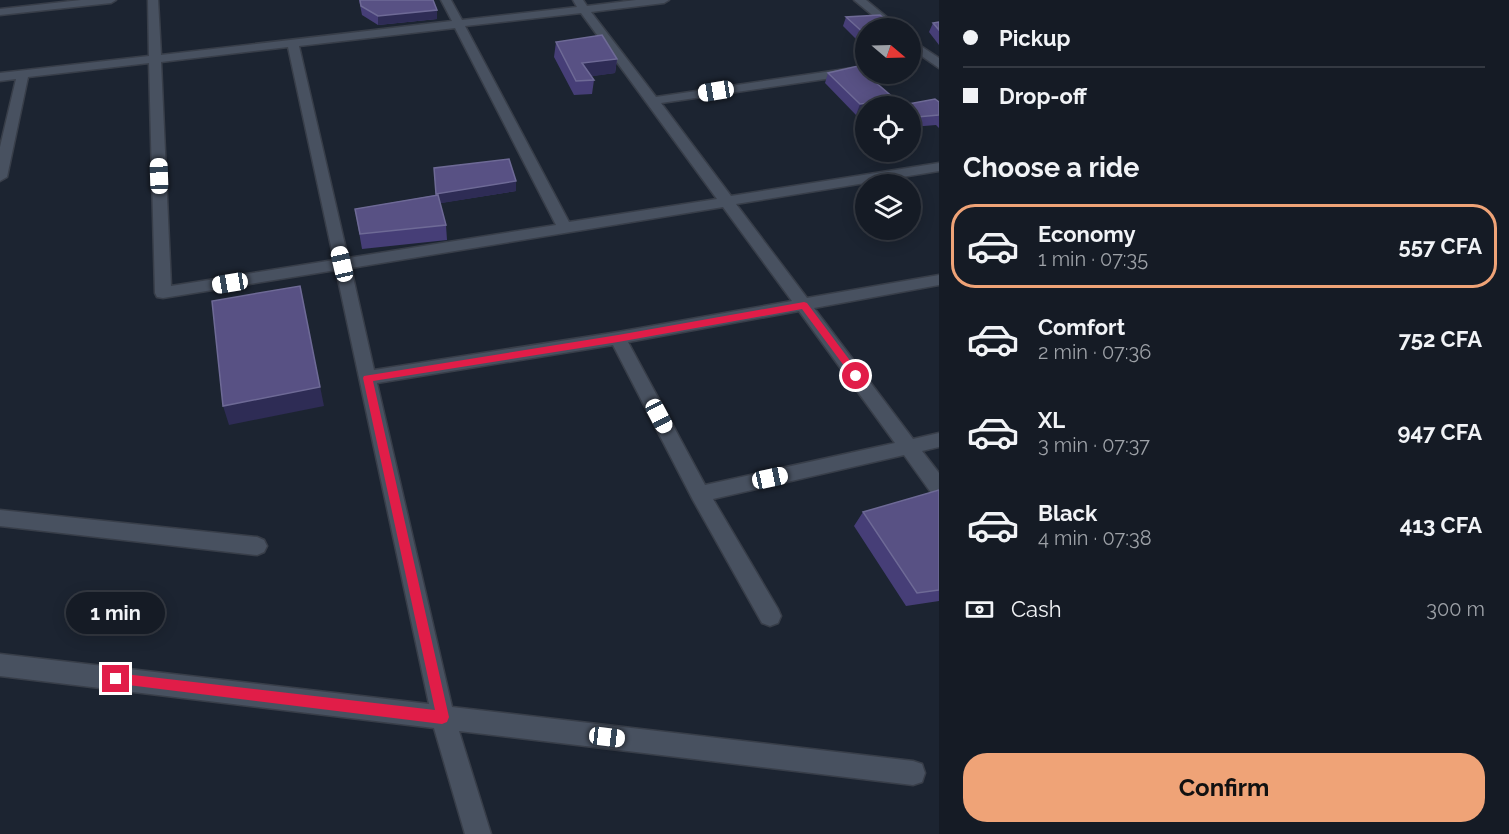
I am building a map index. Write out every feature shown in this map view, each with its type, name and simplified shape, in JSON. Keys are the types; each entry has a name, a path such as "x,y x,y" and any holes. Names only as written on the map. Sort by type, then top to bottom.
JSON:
{"street":[{"path":"0,12 111,0"},
{"path":"153,0 164,294 939,167"},
{"path":"446,0 565,228"},
{"path":"0,77 459,24 580,5 664,0"},
{"path":"859,0 882,18"},
{"path":"580,5 939,488"},
{"path":"293,43 442,717 478,834"},
{"path":"921,49 937,60"},
{"path":"921,61 937,60"},
{"path":"652,100 855,71"},
{"path":"0,177 22,74"},
{"path":"368,378 618,338 939,280"},
{"path":"618,338 700,494 770,616"},
{"path":"700,494 939,440"},
{"path":"0,518 257,546"},
{"path":"0,665 913,773"}],"building":[{"path":"360,0 433,0 437,10 378,16 361,6"},
{"path":"880,15 884,18 855,18 855,25 846,17"},
{"path":"939,22 939,30 933,23"},
{"path":"602,35 617,59 582,63 594,80 576,81 556,42"},
{"path":"855,67 855,84 878,84 891,96 855,96 855,99 828,73"},
{"path":"935,99 939,102 939,115 921,117 921,102"},
{"path":"509,159 516,181 436,194 434,168"},
{"path":"438,195 446,225 360,234 355,209"},
{"path":"300,286 320,387 223,406 212,301"},
{"path":"939,490 939,590 917,593 863,512"}],"route":[{"path":"116,679 442,717 368,378 618,338 804,305 856,376"}]}
